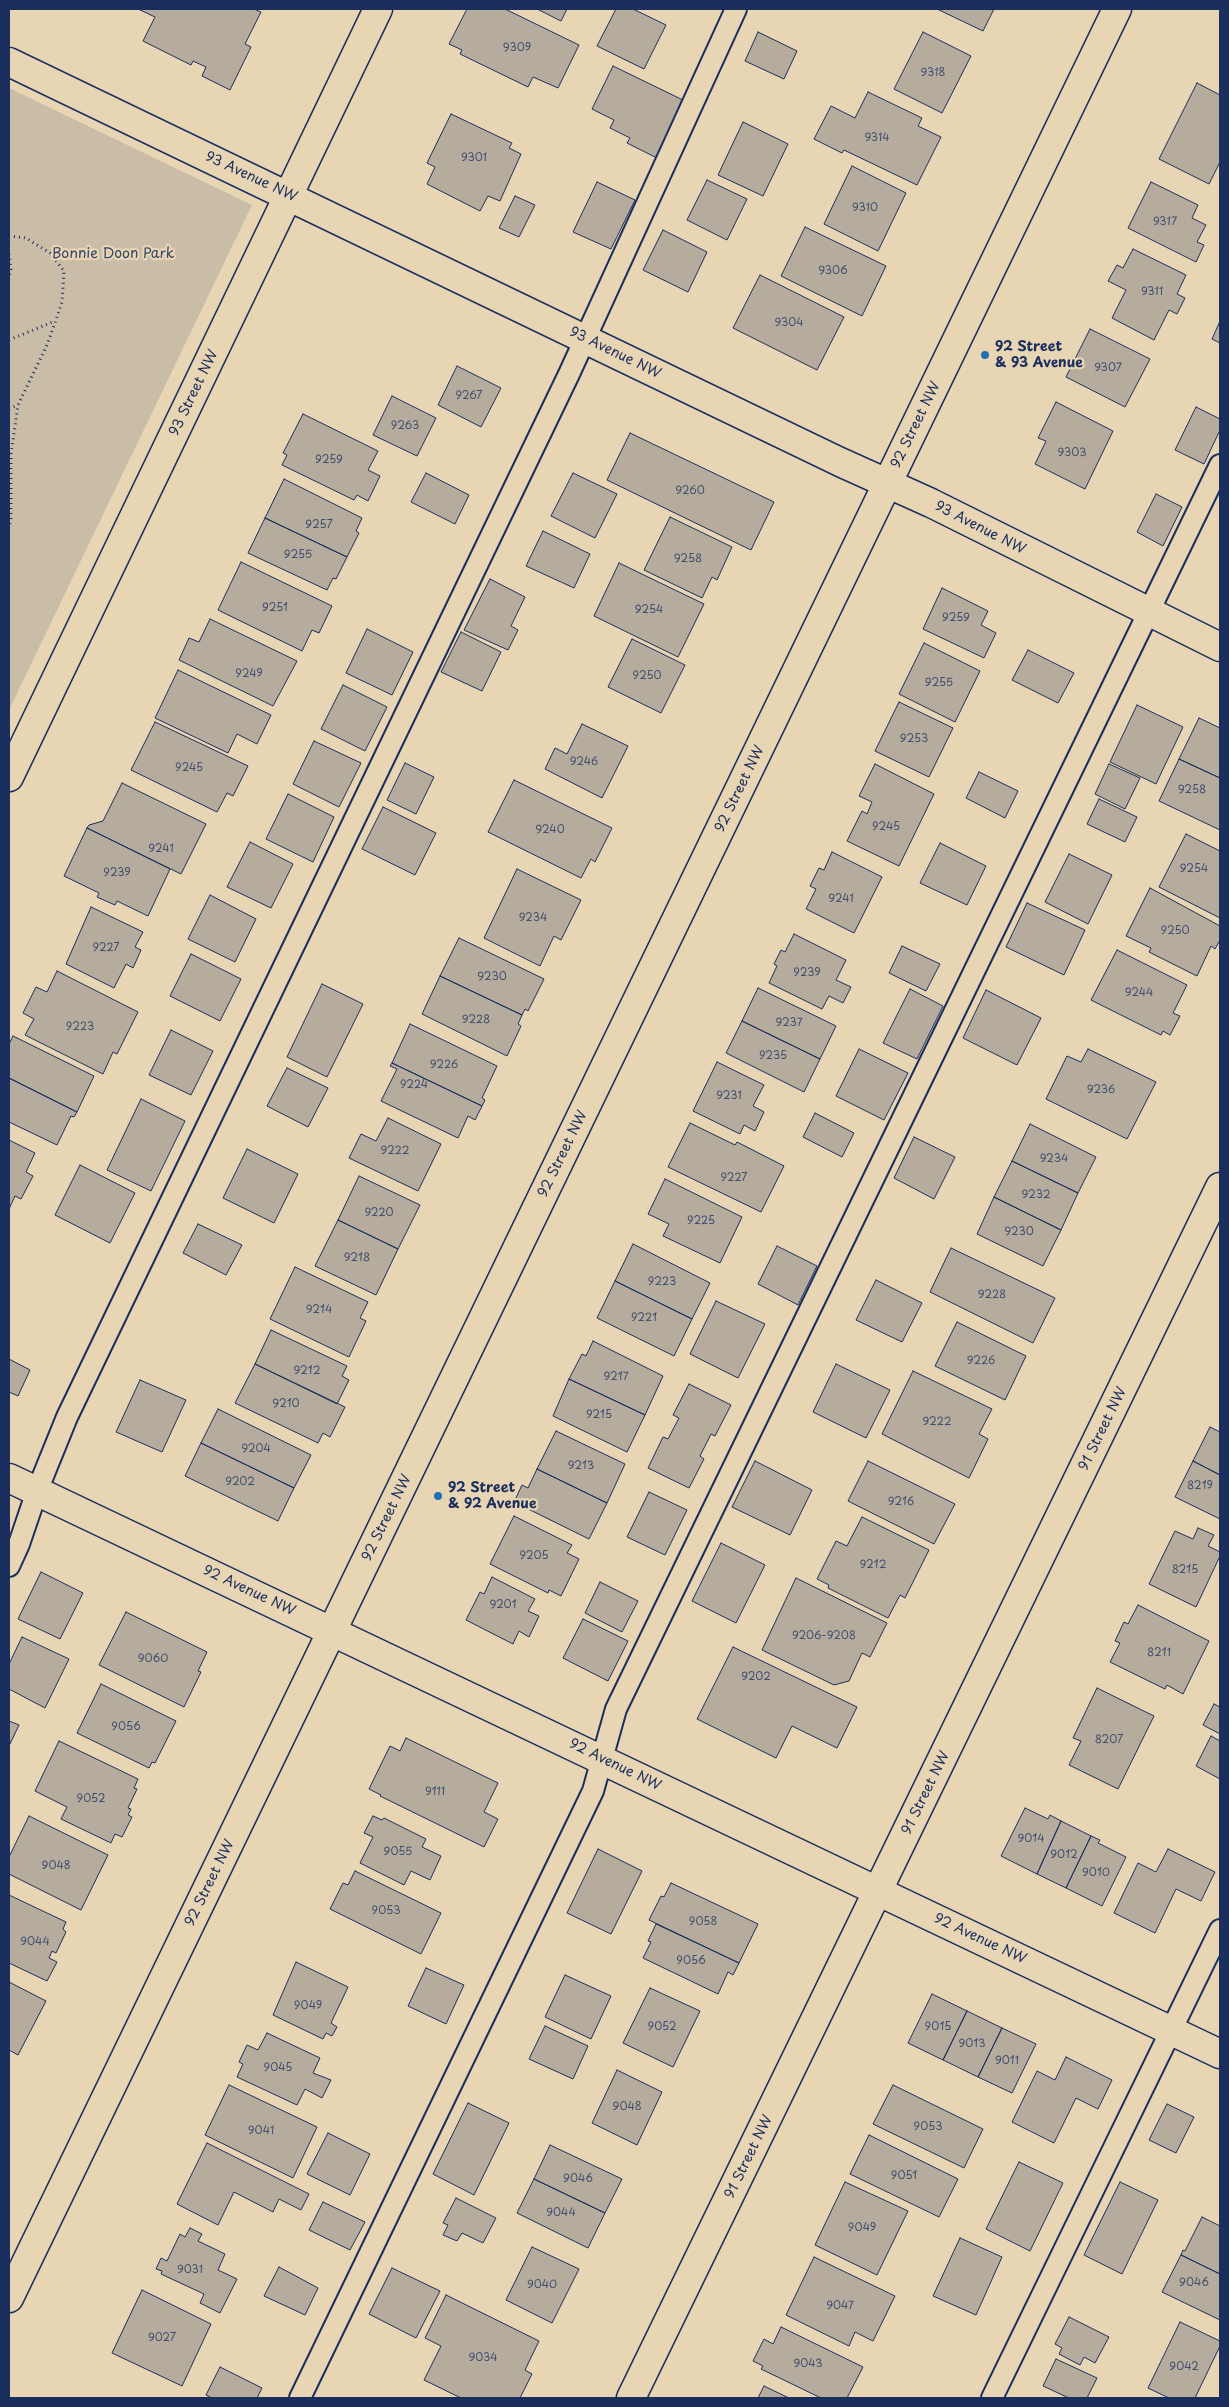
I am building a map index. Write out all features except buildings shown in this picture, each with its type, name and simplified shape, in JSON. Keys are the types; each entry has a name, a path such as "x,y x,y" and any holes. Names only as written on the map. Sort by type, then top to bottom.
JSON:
{"street":[{"name":"93 Street NW","path":"9,777 378,9"},
{"name":"92 Street NW","path":"9,2298 1118,10"},
{"name":"93 Avenue NW","path":"9,62 931,503 1220,647"},
{"name":"91 Street NW","path":"631,2398 1220,1188"},
{"name":"92 Avenue NW","path":"9,1478 1220,2054"}],"lane":[{"path":"9,1566 19,1544 37,1491 72,1408 586,338 736,9"},
{"path":"300,2398 592,1791 616,1709 1150,613 1220,464"},
{"path":"992,2398 1220,1930"}],"path":[{"path":"9,236 26,238 50,253 64,271 62,302 56,320 47,345 18,404 11,454 11,518 9,528"},
{"path":"9,254 11,269 9,276"},
{"path":"9,340 56,320"},
{"path":"9,409 18,404"}],"green space":[{"name":"Bonnie Doon Park","path":"9,88 252,205 9,710"}],"place":[{"name":"92 Street & 93 Avenue","path":"985,355"},
{"name":"92 Street & 92 Avenue","path":"438,1496"}]}
